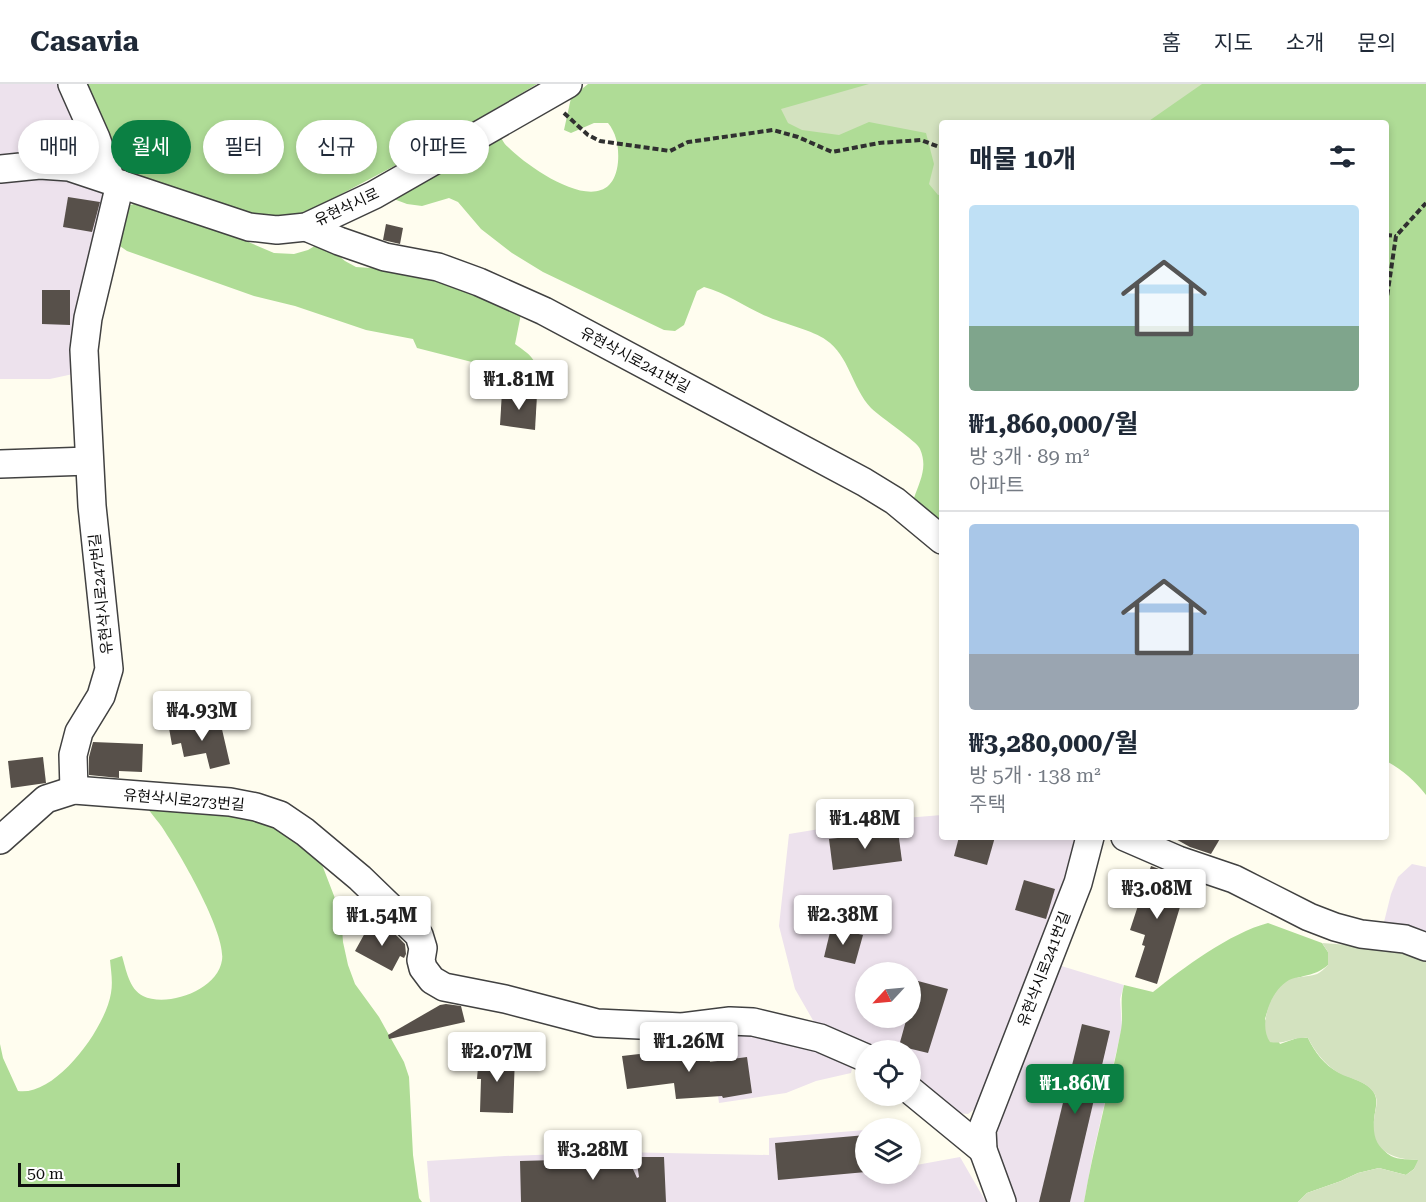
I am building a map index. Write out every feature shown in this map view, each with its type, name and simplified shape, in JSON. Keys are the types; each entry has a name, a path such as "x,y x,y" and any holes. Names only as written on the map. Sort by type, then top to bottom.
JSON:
{"street":[{"path":"72,84 115,182"},
{"name":"유현삭시로","path":"0,169 40,165 69,167 249,226 277,230 306,227 374,195 557,90"},
{"name":"유현삭시로247번길","path":"74,790 73,755 75,747 80,732 101,696 109,669 92,507 84,350 88,318 115,182"},
{"name":"유현삭시로241번길","path":"306,227 385,257 438,267 544,311 864,482 896,501 939,537"},
{"path":"0,464 89,461"},
{"name":"유현삭시로273번길","path":"0,840 46,799 74,790 230,802 256,807 280,815 305,832 360,878 419,935 423,948 423,968 432,980 444,987 505,999 597,1023 682,1027 730,1021 763,1024 820,1038 855,1053"},
{"name":"유현삭시로241번길","path":"1002,1202 983,1150 982,1130 1078,883 1089,840"},
{"path":"1132,840 1178,860 1234,879 1309,917 1335,927 1361,934 1405,939 1426,947"},
{"path":"921,1099 983,1150"}],"path":[{"path":"557,90 588,135 600,141 670,151 688,141 773,130 832,152 879,143 921,140 939,147"},
{"path":"1389,284 1396,236 1426,203"},
{"path":"1389,235 1396,236"}],"shaded area":[{"path":"0,84 63,84 79,120 18,120 18,158 0,160"},
{"path":"40,174 103,188 107,202 73,374 50,379 0,379 0,177"},
{"path":"939,815 939,840 1076,840 1070,868 977,1107 968,1114 956,1113 921,1089 921,1040 855,1040 855,1045 818,1029 795,989 779,926 789,834 868,821"},
{"path":"1412,864 1426,867 1426,940 1382,930 1398,877"},
{"path":"1058,965 1124,985 1120,999 1122,1027 1084,1202 1015,1202 1000,1157 997,1140 998,1122"},
{"path":"709,1031 780,1036 853,1065 851,1073 816,1081 786,1093 719,1103"},
{"path":"855,1131 855,1184 921,1184 921,1164 960,1157 986,1202 430,1202 427,1161 616,1152 769,1155 769,1138"}],"green space":[{"path":"81,84 537,84 476,120 389,120 389,169 313,209 290,215 273,216 235,211 167,191 126,174 191,174 191,120 111,120 111,156 99,128 99,120 96,120"},
{"path":"588,84 1426,84 1426,795 1408,776 1389,763 1389,120 939,120 939,519 914,498 923,468 920,449 871,408 859,391 840,354 834,346 821,337 766,316 704,287 697,291 684,325 675,331 664,330 543,272 512,253 481,229 458,202 449,198 422,206 407,204 391,198 429,174 489,174 489,137 498,131 503,142 519,157 551,179 569,187 587,191 602,190 612,181 618,162 617,141 611,127 608,123 594,123 571,133 564,130 571,98"},
{"path":"869,84 1202,84 1150,120 939,120 938,195 929,184 934,164 926,133 869,122 839,135 802,130 788,123 781,109"},
{"path":"134,204 232,235 274,253 294,254 318,244 327,246 356,267 401,270 428,275 522,309 515,344 532,358 538,379 417,348 413,339 366,330 295,306 254,296 127,251 117,244 127,206"},
{"path":"145,805 203,809 279,826 321,862 341,914 343,942 355,984 379,1017 404,1062 409,1077 413,1155 419,1198 422,1202 0,1202 0,1044 3,1058 18,1091 33,1090 63,1072 77,1057 100,1023 111,993 110,960 122,956 134,989 143,996 153,999 165,1000 190,994 202,988 218,971 222,960 221,948 211,915 174,846"},
{"path":"1268,923 1322,943 1328,952 1328,965 1282,986 1271,1002 1265,1019 1280,1044 1300,1037 1308,1038 1324,1062 1372,1090 1376,1098 1374,1120 1378,1141 1387,1153 1394,1157 1419,1160 1414,1169 1406,1175 1379,1168 1358,1173 1307,1193 1298,1202 1084,1202 1121,1030 1124,985 1153,992 1223,943"},
{"path":"1322,943 1388,949 1426,962 1426,1202 1298,1202 1307,1193 1358,1173 1379,1168 1406,1175 1414,1169 1418,1160 1400,1158 1386,1152 1380,1146 1374,1131 1377,1100 1374,1093 1361,1082 1330,1067 1319,1056 1308,1038 1270,1042 1265,1027 1271,1000 1282,985 1289,980 1317,974 1328,965 1328,952"}],"building":[{"path":"68,197 100,202 92,232 63,227"},
{"path":"386,224 403,228 400,244 383,240"},
{"path":"42,290 70,290 70,325 42,324"},
{"path":"502,392 537,395 535,430 500,425"},
{"path":"206,720 208,728 221,725 230,764 210,769 206,753 184,757 181,743 172,745 169,728"},
{"path":"93,742 143,744 142,772 119,771 119,778 89,775 89,757"},
{"path":"43,757 46,783 11,788 8,761"},
{"path":"898,831 902,861 833,870 829,839"},
{"path":"958,840 994,840 987,865 954,856"},
{"path":"1177,840 1219,840 1211,854"},
{"path":"1151,866 1188,880 1157,984 1135,977 1145,946 1142,945 1145,935 1130,930"},
{"path":"1024,880 1055,889 1046,919 1015,910"},
{"path":"371,922 389,932 391,930 405,944 406,954 404,958 400,956 392,971 355,951"},
{"path":"831,928 863,935 855,964 824,957"},
{"path":"921,982 948,989 928,1053 921,1051 921,1040 901,1040 904,1028 921,1028"},
{"path":"440,1005 461,1006 465,1022 389,1039 388,1035"},
{"path":"1082,1024 1110,1031 1070,1202 1039,1202"},
{"path":"691,1048 691,1050 708,1048 710,1062 747,1057 752,1093 723,1098 722,1096 676,1099 674,1083 627,1089 622,1056"},
{"path":"479,1054 515,1056 513,1113 480,1112 481,1079 477,1079"},
{"path":"855,1136 855,1173 778,1180 775,1143"},
{"path":"636,1157 664,1157 666,1202 521,1202 520,1161 628,1158 637,1178 639,1177"}]}
